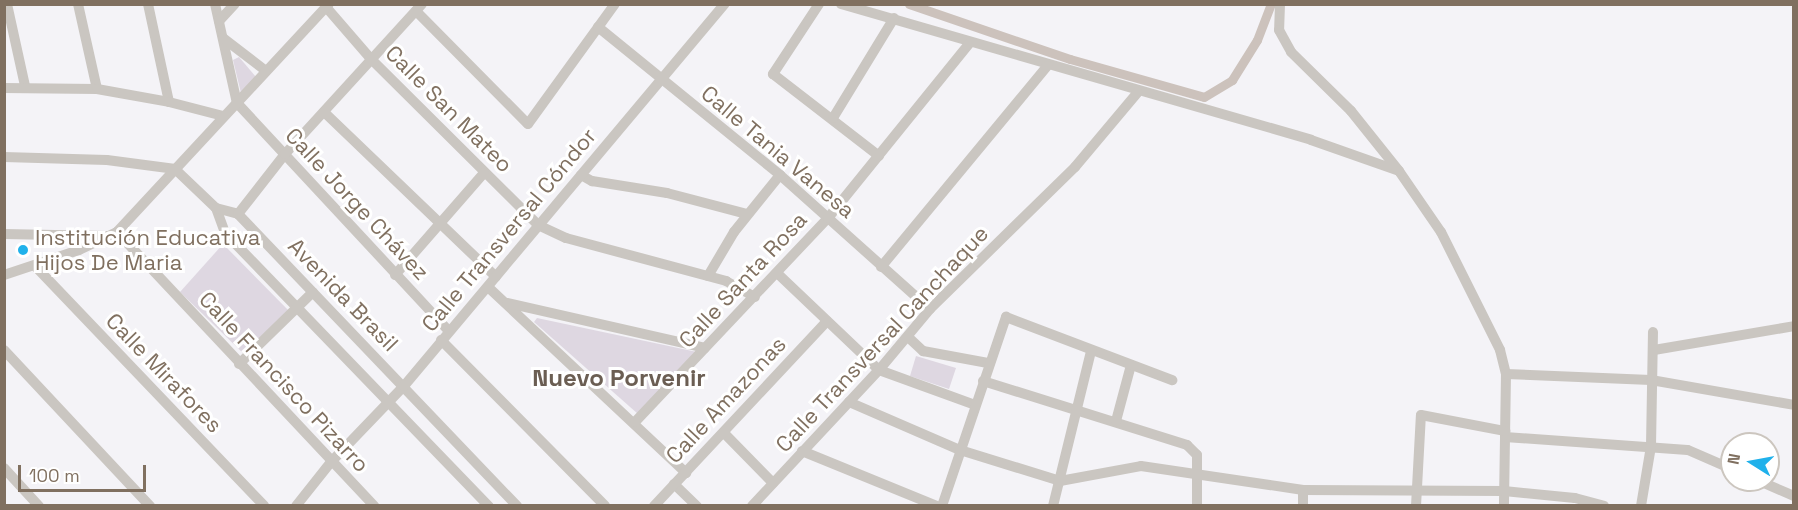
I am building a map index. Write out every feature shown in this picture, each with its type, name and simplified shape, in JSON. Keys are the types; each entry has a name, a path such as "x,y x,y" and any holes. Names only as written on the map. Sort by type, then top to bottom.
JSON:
{"street":[{"path":"7,4 25,86"},
{"path":"78,4 97,89"},
{"path":"148,4 169,102"},
{"path":"215,4 237,103"},
{"path":"219,21 235,4"},
{"path":"238,214 285,154 419,8 528,124 615,4"},
{"name":"Calle Transversal Cóndor","path":"296,506 331,462 404,386 538,225 663,82 725,4"},
{"path":"819,4 773,71 879,156"},
{"path":"841,4 894,18 969,44 1137,93 1311,140 1399,171"},
{"path":"1280,4 1279,30 1291,52 1351,111 1399,171 1441,232 1500,350 1506,374 1504,506"},
{"path":"4,275 36,267 112,234 176,169 327,6"},
{"name":"Calle San Mateo","path":"327,6 371,59 538,225 567,238 708,276 755,297"},
{"path":"833,118 894,18"},
{"name":"Calle Tania Vanesa","path":"598,27 663,82 780,174 930,309"},
{"path":"223,38 266,71"},
{"name":"Calle Santa Rosa","path":"635,422 828,218 969,44"},
{"path":"881,267 1047,66"},
{"path":"4,88 25,86 97,89 169,102 223,116"},
{"name":"Calle Transversal Canchaque","path":"752,505 879,370 930,309 1075,167 1137,93"},
{"name":"Calle Jorge Chávez","path":"237,103 449,331"},
{"path":"324,112 496,277"},
{"path":"4,157 107,160 176,169 216,207"},
{"path":"395,275 484,173"},
{"path":"708,276 747,214 780,174"},
{"path":"581,175 592,181 667,193 747,214"},
{"name":"Avenida Brasil","path":"216,207 238,214 517,506"},
{"name":"Avenida Brasil","path":"216,207 225,232 390,400 489,506"},
{"path":"4,234 112,234"},
{"name":"Calle Francisco Pizarro","path":"112,234 374,506"},
{"name":"Calle Mirafores","path":"36,267 264,506"},
{"path":"777,273 879,370 975,405"},
{"path":"488,287 635,422 686,473"},
{"path":"239,364 313,292"},
{"path":"507,303 705,348"},
{"path":"942,506 988,363 1006,317 1172,380"},
{"name":"Calle Amazonas","path":"654,506 827,321"},
{"path":"1654,350 1794,326"},
{"path":"1641,506 1651,446 1653,332"},
{"path":"908,337 923,351 988,363"},
{"path":"441,340 606,506"},
{"path":"4,350 150,506"},
{"path":"1053,506 1091,351"},
{"path":"1116,421 1131,365"},
{"path":"1506,374 1651,380 1794,405"},
{"path":"983,381 1187,445 1197,455 1199,477 1197,506"},
{"path":"849,402 960,450 1059,481 1141,466 1199,477 1303,490 1416,493 1504,491 1604,506"},
{"path":"1416,506 1420,419 1425,413 1505,434 1688,450 1720,464"},
{"path":"724,432 773,483"},
{"path":"802,451 937,506"},
{"path":"4,468 39,506"},
{"path":"674,484 697,506"},
{"path":"1303,490 1303,506"},
{"path":"1780,490 1794,496"}],"shaded area":[{"path":"239,57 256,77 241,93 233,60"},
{"path":"223,244 292,314 249,359 180,292"},
{"path":"537,318 697,352 638,414 534,322"},
{"path":"916,356 956,368 949,389 910,376"}],"waterway":[{"path":"909,4 1070,59 1204,97 1232,80 1257,40 1271,4"}],"place":[{"name":"Institución Educativa Hijos De Maria","path":"23,250"}],"district":[{"name":"Nuevo Porvenir","path":"619,378"}]}
